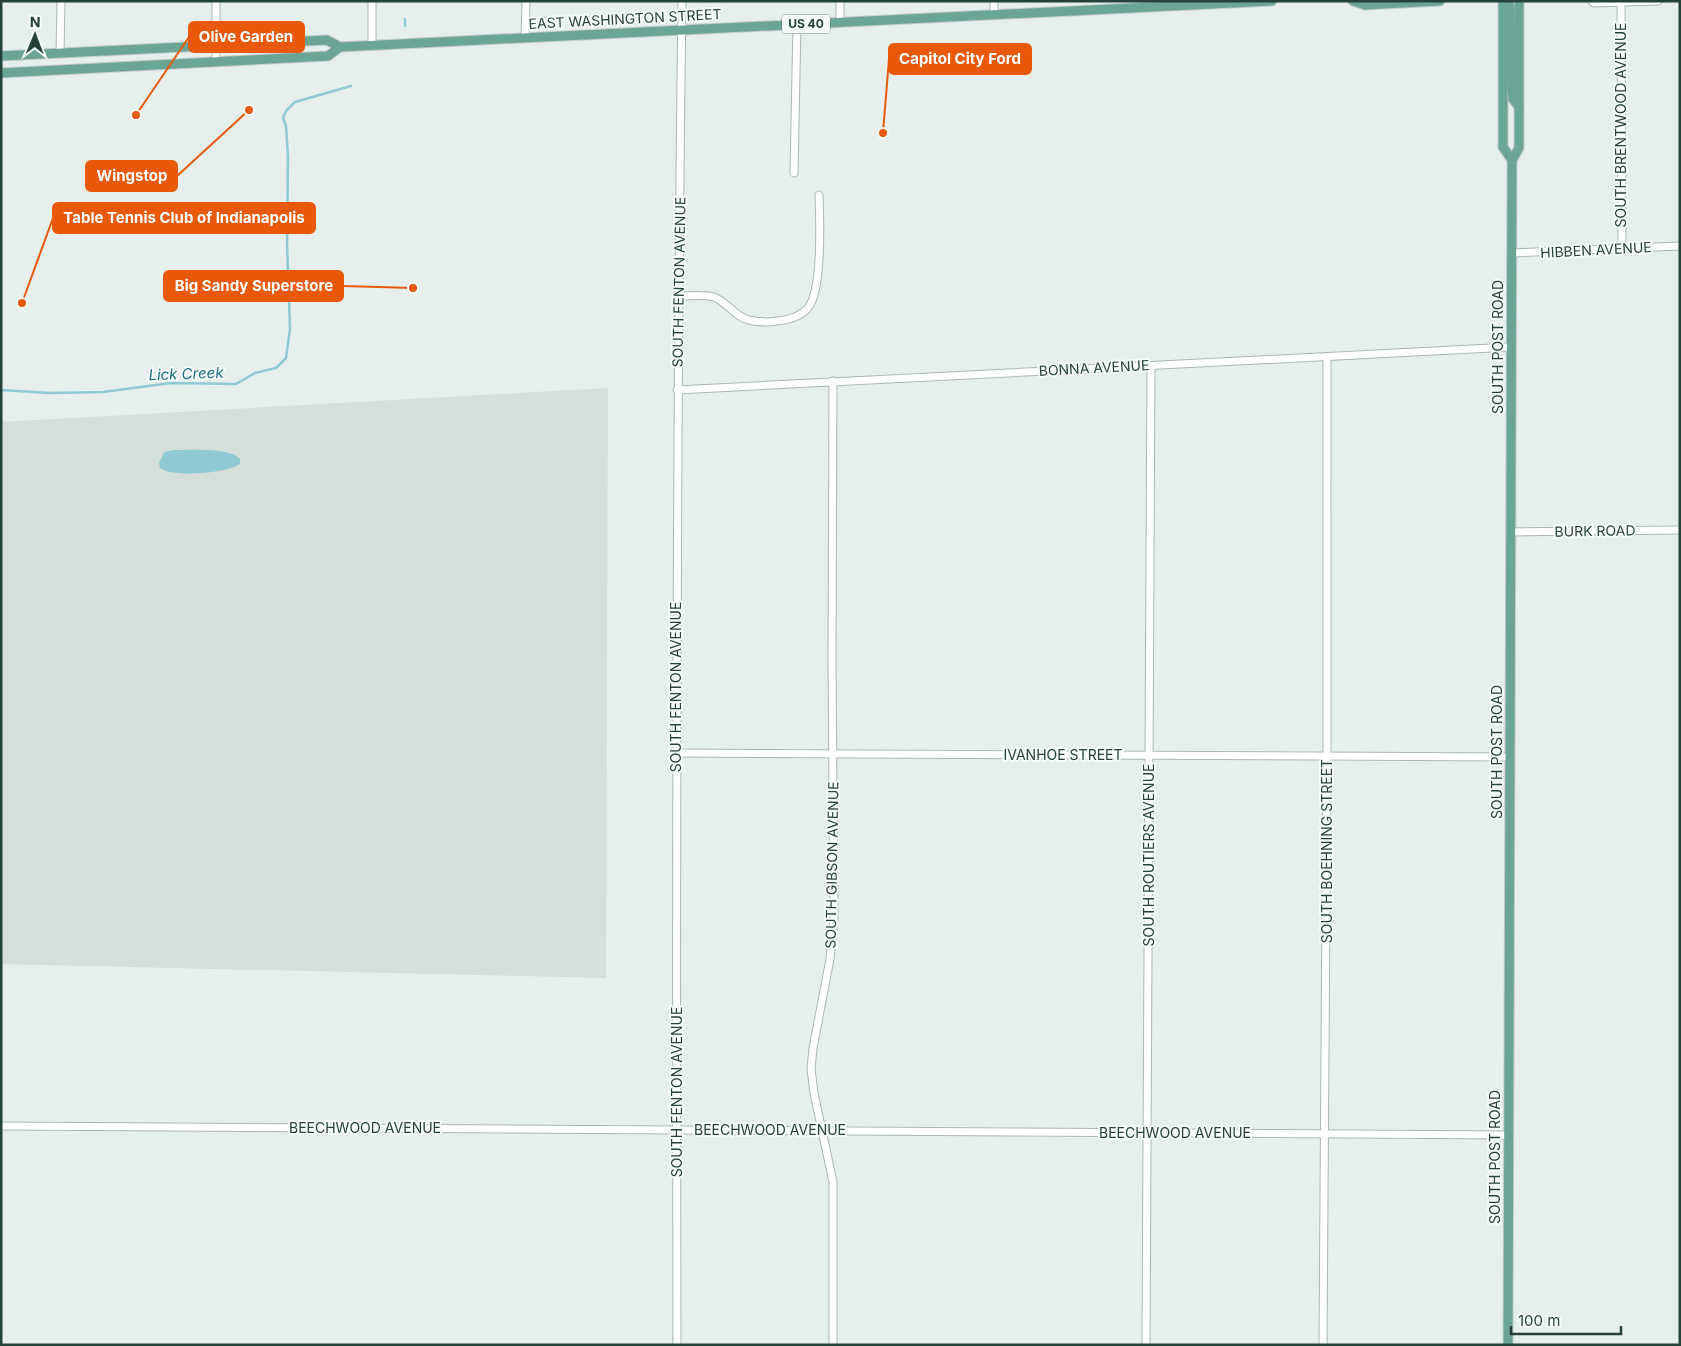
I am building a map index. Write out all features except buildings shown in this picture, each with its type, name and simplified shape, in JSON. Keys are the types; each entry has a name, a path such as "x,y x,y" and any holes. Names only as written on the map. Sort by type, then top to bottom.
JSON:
{"main road":[{"name":"EAST WASHINGTON STREET","path":"1,56 327,40 340,47 372,46 994,14 1135,4 1272,1"},
{"path":"1353,1 1365,5 1440,1"},
{"name":"SOUTH POST ROAD","path":"1503,1 1503,148 1512,160"},
{"path":"1508,1 1510,10 1513,99 1519,107"},
{"name":"SOUTH POST ROAD","path":"1508,1345 1512,160 1519,148 1520,1"},
{"name":"EAST WASHINGTON STREET","path":"1,73 328,56 340,47"}],"street":[{"path":"60,1 60,53"},
{"path":"216,1 216,62"},
{"path":"372,1 372,46"},
{"path":"525,38 526,1"},
{"name":"SOUTH FENTON AVENUE","path":"677,1345 677,390 682,1"},
{"path":"840,1 840,22"},
{"path":"994,1 994,14"},
{"path":"1592,1 1594,3 1658,1"},
{"name":"SOUTH BRENTWOOD AVENUE","path":"1621,3 1622,248"},
{"path":"794,173 797,24"},
{"path":"679,296 714,297 742,318 750,320 778,321 790,319 803,312 809,306 813,297 818,270 820,216 818,195"},
{"name":"HIBBEN AVENUE","path":"1512,253 1680,246"},
{"name":"BONNA AVENUE","path":"677,390 1511,348"},
{"name":"SOUTH BOEHNING STREET","path":"1323,1345 1328,756 1327,357"},
{"name":"SOUTH ROUTIERS AVENUE","path":"1146,1345 1151,366"},
{"name":"SOUTH GIBSON AVENUE","path":"833,381 833,932 829,969 811,1065 812,1086 831,1169 833,1190 833,1345"},
{"name":"BURK ROAD","path":"1511,532 1680,530"},
{"name":"IVANHOE STREET","path":"676,753 1510,757"},
{"name":"BEECHWOOD AVENUE","path":"1,1126 1509,1135"}],"shaded area":[{"path":"608,388 606,978 1,964 1,422"}],"water":[{"path":"174,450 219,451 235,455 240,459 240,464 224,470 188,474 176,473 160,468 159,463 164,452"}],"waterway":[{"name":"Lick Creek","path":"405,19 405,26"},
{"name":"Lick Creek","path":"1,390 50,393 103,392 171,383 236,384 255,373 276,368 286,358 290,329 287,243 288,157 286,126 283,118 286,111 295,102 351,86"}],"place":[{"name":"Wingstop","path":"249,110"},
{"name":"Olive Garden","path":"136,115"},
{"name":"Capitol City Ford","path":"883,133"},
{"name":"Big Sandy Superstore","path":"413,288"},
{"name":"Table Tennis Club of Indianapolis","path":"22,303"}]}
